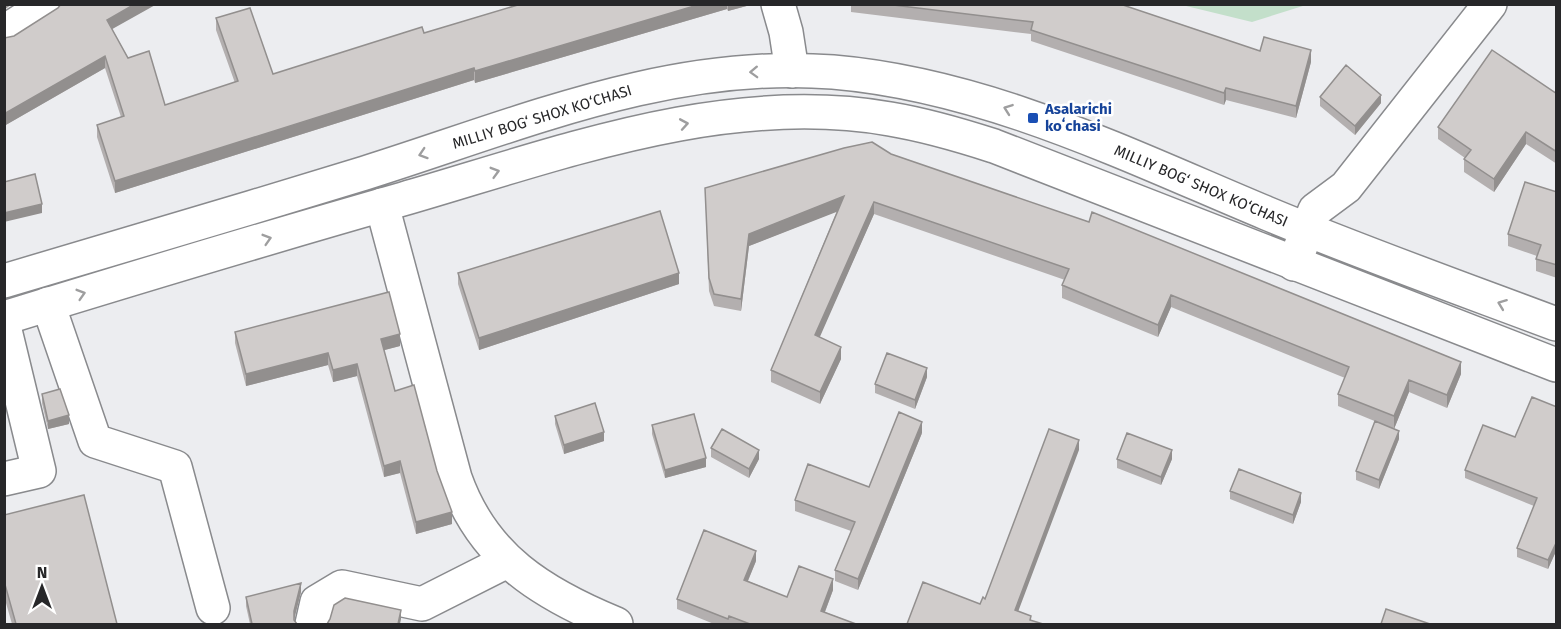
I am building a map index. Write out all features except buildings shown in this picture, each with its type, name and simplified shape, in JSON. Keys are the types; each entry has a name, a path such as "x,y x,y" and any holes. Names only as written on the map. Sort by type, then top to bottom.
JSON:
{"main road":[{"path":"4,32 48,4"},
{"path":"778,4 786,32 792,71"},
{"path":"1294,264 1316,210 1347,187 1490,4"},
{"name":"MILLIY BOG‘ SHOX KO‘CHASI","path":"4,281 365,172 596,98 645,86 693,78 742,73 830,72 906,82 1001,106 1082,136 1307,230 1557,324"},
{"path":"4,318 605,141 677,125 723,118 785,113 849,114 923,125 994,146 1557,365"},
{"path":"382,205 455,478 475,522 507,561 532,581 561,600 616,624"},
{"path":"48,304 95,441 175,467 213,608"},
{"path":"4,326 39,471 4,479"},
{"path":"312,624 317,602 342,587 422,604 507,561"}],"green space":[{"path":"1182,5 1306,5 1252,22"}],"place":[{"name":"Asalarichi koʻchasi","path":"1033,118"}]}
